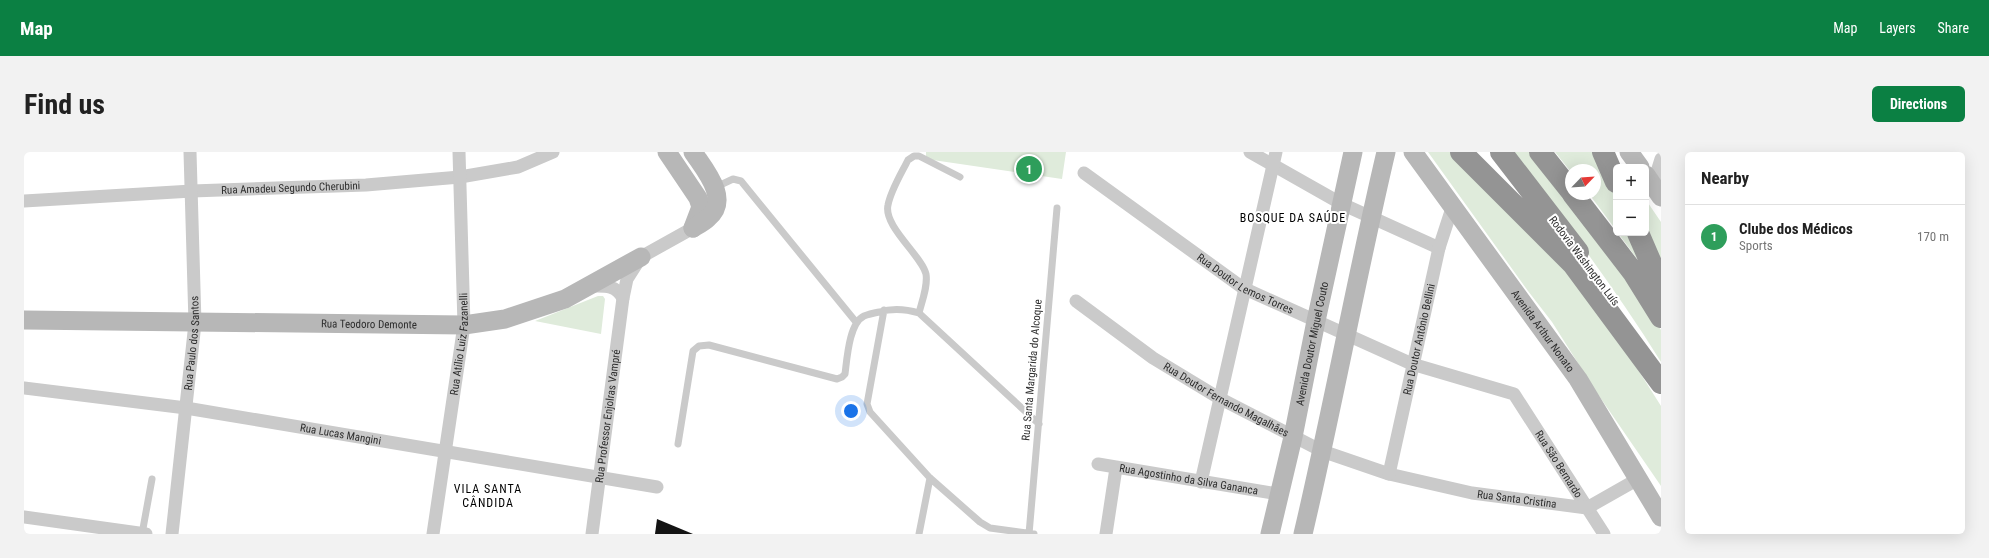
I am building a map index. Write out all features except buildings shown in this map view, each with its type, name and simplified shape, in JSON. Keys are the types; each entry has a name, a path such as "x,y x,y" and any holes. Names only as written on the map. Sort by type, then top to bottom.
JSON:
{"highway":[{"path":"1461,152 1573,264 1661,383"},
{"name":"Rodovia Washington Luís","path":"1501,152 1621,311 1661,373"},
{"path":"1540,152 1565,183"},
{"path":"1603,152 1613,175"},
{"path":"1579,200 1633,272 1661,317"},
{"path":"1639,236 1661,286"}],"street":[{"name":"Rua Paulo dos Santos","path":"172,534 195,323 190,152"},
{"name":"Rua Atílio Luiz Fazanelli","path":"433,534 444,451 464,325 459,152"},
{"name":"Rua Amadeu Segundo Cherubini","path":"24,201 192,191 366,185 460,177 518,167 553,152"},
{"path":"667,152 698,198 701,207 693,228"},
{"path":"692,152 715,188 718,202 715,210 709,217 693,228"},
{"path":"1250,152 1342,204 1438,248"},
{"path":"1201,482 1243,288 1276,152"},
{"name":"Avenida Doutor Miguel Couto","path":"1270,534 1278,494 1293,437 1316,321 1353,152"},
{"path":"1303,534 1322,451 1370,217 1386,152"},
{"name":"Avenida Arthur Nonato","path":"1413,152 1578,379 1661,517"},
{"path":"1629,152 1638,164"},
{"path":"1653,186 1661,159"},
{"name":"Rua Doutor Lemos Torres","path":"1084,173 1243,288 1412,364 1514,394"},
{"name":"Rua Doutor Antônio Bellini","path":"1389,474 1438,248 1453,205"},
{"name":"Rua Teodoro Demonte","path":"24,320 464,325 505,319 565,299 693,228"},
{"name":"Rua Professor Enjolras Vampré","path":"592,534 623,298 627,279 641,258"},
{"path":"589,286 610,286 619,291 623,298"},
{"name":"Rua Doutor Fernando Magalhães","path":"1076,302 1153,358 1219,398 1322,451 1389,474"},
{"name":"Rua Lucas Mangini","path":"24,388 186,408 657,487"},
{"name":"Rua São Bernardo","path":"1514,394 1604,534"},
{"name":"Rua Agostinho da Silva Gananca","path":"1098,464 1278,494"},
{"path":"1106,534 1116,468"},
{"name":"Rua Santa Cristina","path":"1389,474 1472,493 1587,508"},
{"path":"1587,508 1638,479"},
{"path":"24,517 146,534"}],"lane":[{"path":"1548,152 1565,179"},
{"path":"919,313 926,281 925,272 896,230 890,218 887,206 908,160 914,156 919,156 960,177"},
{"path":"715,188 733,179 741,181 856,322"},
{"name":"Rua Santa Margarida do Alcoque","path":"1029,534 1057,208"},
{"path":"678,444 693,351 699,346 709,346 837,379 842,378 845,374 853,330 856,322 863,316 884,310 900,309 919,313 1039,424"},
{"path":"884,310 867,404 870,412 930,478 980,522 990,528 1034,534"},
{"path":"919,534 930,478"},
{"path":"142,534 152,479"}],"green space":[{"path":"926,152 1066,152 1062,179 926,159"},
{"path":"1428,152 1450,152 1515,214 1568,270 1635,365 1661,406 1661,486 1595,390 1552,322"},
{"path":"1510,152 1531,152 1565,197 1565,200 1567,200 1642,300 1661,330 1661,362 1626,308 1550,203"},
{"path":"1555,152 1598,152 1613,185 1613,226 1594,200 1601,200 1601,164 1565,164"},
{"path":"1649,204 1661,222 1661,270 1647,236 1649,236"},
{"path":"1620,236 1635,236 1646,271"},
{"path":"598,296 603,296 605,299 601,334 535,321"}],"place":[{"name":"Clube dos Médicos","path":"1029,169"}],"district":[{"name":"BOSQUE DA SAÚDE","path":"1293,218"},
{"name":"VILA SANTA CÂNDIDA","path":"488,496"}]}
